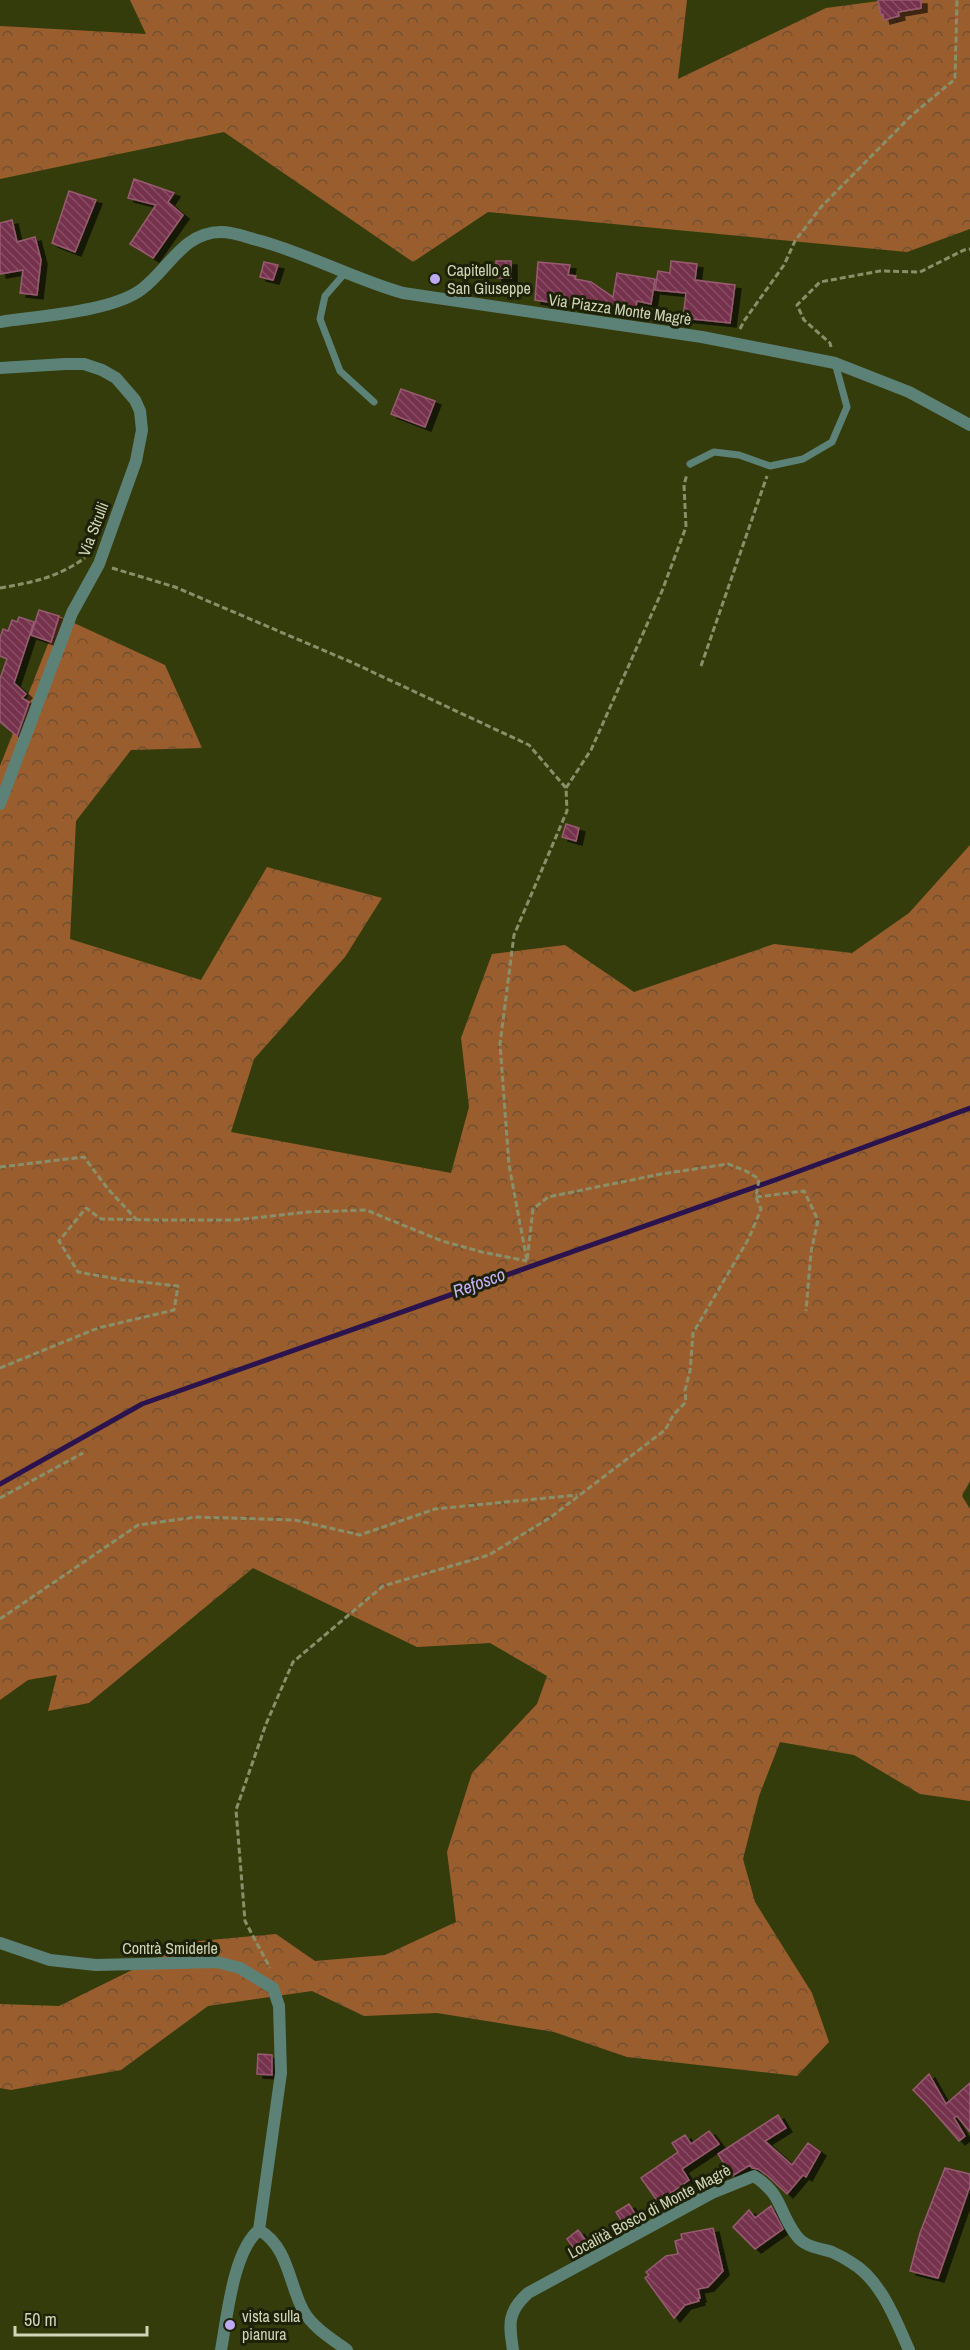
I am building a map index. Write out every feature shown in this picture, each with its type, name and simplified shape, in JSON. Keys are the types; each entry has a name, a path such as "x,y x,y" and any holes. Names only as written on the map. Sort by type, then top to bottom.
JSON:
{"street":[{"name":"Via Piazza Monte Magrè","path":"0,322 93,307 132,296 144,288 190,242 205,235 221,232 274,244 345,273 403,293 734,343 835,363 909,392 970,425"},
{"name":"Via Strulli","path":"0,368 84,364 102,370 116,378 135,399 140,411 142,430 136,461 99,564 72,613 0,804"},
{"name":"Contrà Smiderle","path":"0,1943 50,1960 96,1965 217,1962 240,1968 273,1988 279,2006 282,2073 260,2230"},
{"name":"Località Bosco di Monte Magrè","path":"513,2350 510,2316 516,2303 528,2293 712,2193 754,2176 768,2185 779,2200 796,2236 810,2246 833,2253 855,2265 875,2285 897,2322 909,2350"},
{"path":"220,2350 234,2283 245,2248 252,2236 260,2230 270,2236 277,2247 289,2270 302,2310 310,2321 347,2350"}],"lane":[{"path":"345,273 325,296 320,319 340,371 374,402"},
{"path":"690,464 714,452 739,455 770,466 802,459 832,442 847,407 835,363"}],"path":[{"path":"734,343 744,321 784,265 795,241 822,207 912,115 955,79 957,0"},
{"path":"835,363 830,343 804,320 797,305 820,282 880,271 920,272 970,249"},
{"path":"527,1261 509,1165 500,1044 514,935 567,811 566,788 591,750 662,591 686,527 684,485 690,464"},
{"path":"701,666 770,466"},
{"path":"99,564 175,588 351,662 529,745 566,788"},
{"path":"0,588 44,580 73,566"},
{"path":"0,1167 84,1157 108,1189 136,1219"},
{"path":"274,1976 245,1921 236,1810 266,1724 293,1662 383,1586 489,1555 551,1517 665,1430 674,1414 686,1401 693,1333 749,1238 761,1209 756,1197 759,1179 728,1164 660,1174 548,1197 533,1209 527,1261"},
{"path":"756,1197 804,1191 818,1220 811,1252 806,1311"},
{"path":"0,1368 98,1328 174,1310 178,1286 78,1272 59,1241 86,1208 101,1219 235,1220 309,1212 366,1210 442,1241 527,1261"},
{"path":"0,1498 83,1453"},
{"path":"0,1619 138,1525 197,1517 295,1520 360,1535 435,1509 578,1495"}],"green space":[{"path":"130,0 687,0 678,79 826,8 887,0 970,0 970,229 907,252 488,212 413,262 224,132 0,179 0,26 146,34"},
{"path":"59,616 165,665 202,748 131,750 76,821 70,939 201,980 267,867 382,898 345,957 254,1059 231,1132 451,1173 469,1107 461,1038 492,954 565,945 634,992 774,944 852,953 909,913 970,845 970,1481 962,1496 970,1509 970,1801 920,1794 854,1755 780,1742 759,1796 743,1859 755,1902 812,1993 829,2042 797,2076 627,2057 554,2032 437,2013 364,2016 312,1991 208,2006 121,2070 11,2090 0,2088 0,2004 59,2006 189,1942 276,1934 315,1961 385,1955 456,1922 447,1852 472,1773 537,1704 547,1676 490,1643 417,1647 253,1568 89,1703 48,1711 57,1675 28,1680 0,1700 0,766"}],"building":[{"path":"878,0 921,0 921,8 898,12 899,16 884,20"},
{"path":"134,179 174,193 168,202 183,215 153,258 130,244 156,205 128,198"},
{"path":"69,191 96,200 75,252 52,243"},
{"path":"12,220 17,242 35,237 41,260 37,295 20,293 23,270 0,274 0,223"},
{"path":"496,261 511,261 511,278 496,278"},
{"path":"671,261 697,264 695,280 735,285 730,323 683,318 686,293 655,290 658,271 670,273"},
{"path":"264,262 278,265 273,280 260,277"},
{"path":"538,262 570,265 568,275 591,282 613,297 617,273 655,279 651,304 637,301 635,313 638,315 535,300"},
{"path":"401,389 435,401 425,427 391,414"},
{"path":"39,610 59,616 51,642 31,635"},
{"path":"19,617 34,622 14,683 26,694 22,698 29,702 17,736 0,722 0,679 7,659 0,656 0,638 3,629 8,631 12,620 17,622"},
{"path":"566,824 579,828 576,841 562,837"},
{"path":"258,2054 272,2055 272,2075 257,2074"},
{"path":"929,2074 946,2104 970,2083 970,2132 957,2116 954,2118 965,2136 959,2141 913,2090"},
{"path":"778,2115 786,2128 765,2141 792,2165 808,2143 820,2152 806,2177 803,2175 787,2194 768,2176 750,2165 732,2176 718,2154"},
{"path":"709,2131 719,2144 682,2169 689,2180 658,2202 641,2178 678,2152 672,2143 685,2135 691,2144"},
{"path":"945,2168 970,2174 970,2186 938,2278 910,2271 920,2233"},
{"path":"629,2204 637,2217 624,2225 616,2212"},
{"path":"771,2206 783,2229 755,2249 733,2227 749,2210 755,2218"},
{"path":"713,2228 723,2271 708,2287 698,2289 699,2301 685,2305 674,2318 645,2278 649,2275 646,2272 666,2256 678,2254 675,2241 682,2239 681,2234"},
{"path":"578,2230 587,2242 576,2251 567,2239"}],"waterway":[{"name":"Refosco","path":"0,1484 142,1404 775,1180 970,1108"}],"place":[{"name":"Capitello a San Giuseppe","path":"435,279"},
{"name":"vista sulla pianura","path":"230,2325"}]}
